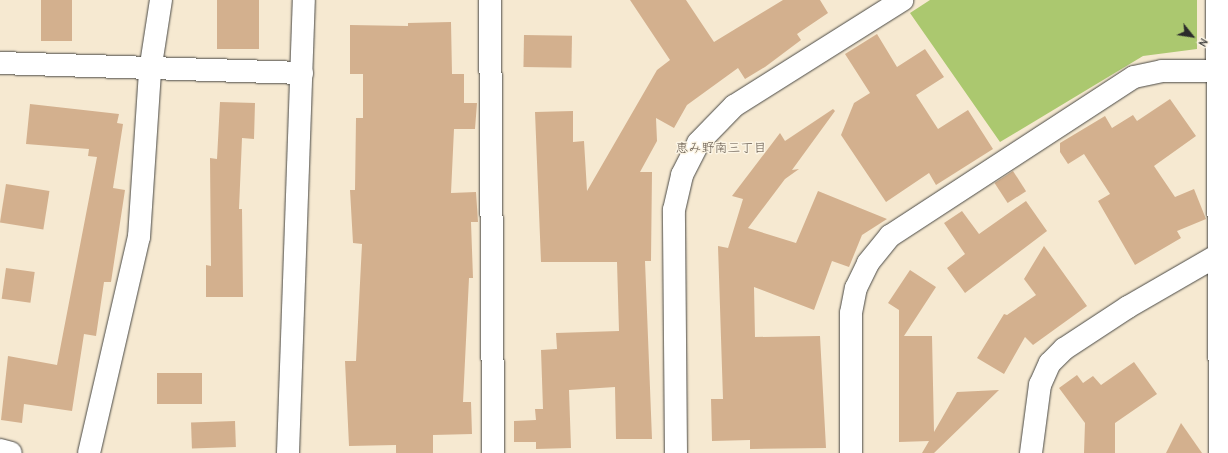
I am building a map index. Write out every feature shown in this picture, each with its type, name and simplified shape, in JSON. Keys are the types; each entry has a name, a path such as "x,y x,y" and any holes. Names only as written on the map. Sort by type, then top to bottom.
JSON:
{"street":[{"path":"89,453 140,237 150,71 161,0"},
{"path":"288,453 304,0"},
{"path":"490,0 493,453"},
{"path":"676,453 674,210 682,175 698,143 734,106 902,0"},
{"path":"1218,0 1222,71 1218,255 1220,453"},
{"path":"0,63 150,71 302,74"},
{"path":"850,453 851,314 856,288 868,262 890,236 1134,77 1162,71 1222,71"},
{"path":"1031,453 1037,399 1050,363 1064,348 1128,307 1218,255"},
{"path":"0,450 12,453"}],"green space":[{"path":"930,0 1197,0 1197,49 1143,56 1000,142 910,13"}],"building":[{"path":"41,0 72,0 72,41 41,41"},
{"path":"217,0 259,0 259,49 217,49"},
{"path":"630,0 686,0 714,42 783,0 820,0 828,13 797,34 801,40 765,67 745,79 738,68 687,105 674,128 656,118 657,141 640,172 652,172 651,261 645,261 652,439 616,439 615,387 569,390 571,448 536,449 536,442 514,442 514,421 536,420 535,409 543,409 541,350 557,349 556,333 619,331 617,262 541,262 535,112 573,111 573,142 584,141 587,191 657,70 670,60"},
{"path":"451,22 452,74 464,74 464,103 477,103 475,129 454,129 451,193 476,192 478,222 471,222 473,278 469,278 463,402 471,402 472,434 433,435 433,453 396,453 396,445 349,446 345,361 356,361 362,244 353,243 350,190 355,190 356,118 363,118 363,74 350,74 350,25 408,26 408,23"},
{"path":"877,34 897,67 925,49 944,77 916,95 938,129 968,110 993,149 936,185 929,173 886,202 841,135 854,103 870,93 845,54"},
{"path":"524,35 572,36 571,68 523,67"},
{"path":"1170,99 1196,136 1154,166 1175,197 1194,189 1206,219 1177,231 1181,238 1135,265 1098,201 1110,194 1084,154 1068,164 1060,152 1060,143 1105,116 1112,128 1133,115 1137,121"},
{"path":"220,102 255,103 254,139 242,138 239,209 242,209 243,297 206,297 206,265 211,266 210,158 217,159"},
{"path":"30,104 119,114 117,123 123,124 113,188 125,190 111,282 104,282 96,336 84,334 72,411 24,404 22,423 1,420 8,356 57,365 97,157 88,156 89,149 26,144"},
{"path":"833,109 835,111 792,170 799,169 785,179 748,228 796,243 818,191 887,219 862,235 849,267 832,261 814,310 754,287 755,337 820,336 826,448 750,449 750,440 712,441 711,399 723,399 718,246 728,248 743,199 732,196 780,133 785,141"},
{"path":"1013,171 1026,191 1008,203 995,183"},
{"path":"6,184 49,191 43,229 0,223"},
{"path":"1026,201 1047,231 965,293 947,268 965,254 944,223 962,211 979,234"},
{"path":"1044,246 1087,306 1033,345 1025,337 1004,374 977,358 1004,314 1007,315 1036,295 1024,279"},
{"path":"6,268 35,272 30,303 2,299"},
{"path":"910,270 936,287 904,336 932,336 934,432 957,392 999,390 934,453 922,453 929,441 899,442 899,310 888,303"},
{"path":"1134,362 1157,394 1115,423 1115,453 1084,453 1085,423 1059,388 1077,375 1083,383 1093,376 1101,385"},
{"path":"157,373 202,373 202,404 157,404"},
{"path":"235,421 236,447 192,449 191,423"},
{"path":"1181,423 1202,453 1166,453"}],"district":[{"name":"恵み野南三丁目","path":"721,148"}]}
